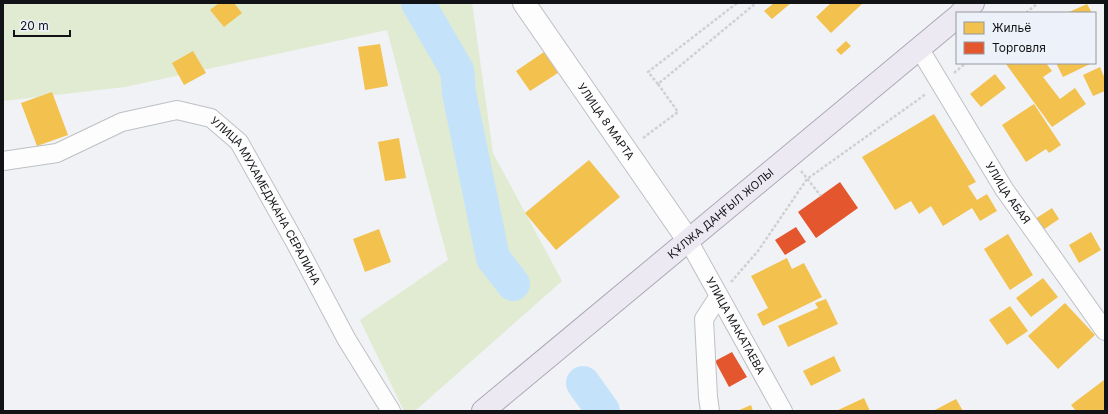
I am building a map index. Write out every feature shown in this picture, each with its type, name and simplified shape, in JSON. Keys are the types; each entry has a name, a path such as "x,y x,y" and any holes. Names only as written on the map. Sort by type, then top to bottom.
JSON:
{"main road":[{"path":"962,12 973,3"},
{"name":"ҚҰЛЖА ДАҢҒЫЛ ЖОЛЫ","path":"484,411 956,18"}],"street":[{"name":"УЛИЦА 8 МАРТА","path":"524,3 688,240"},
{"name":"УЛИЦА АБАЯ","path":"919,48 1004,188 1105,331"},
{"name":"УЛИЦА МУХАМЕДЖАНА СЕРАЛИНА","path":"3,161 57,153 122,122 177,110 211,118 239,142 347,340 390,411"},
{"name":"УЛИЦА МАКАТАЕВА","path":"688,240 783,411"},
{"path":"710,411 704,319 719,296"}],"path":[{"path":"645,137 678,112 648,72 737,3"},
{"path":"658,84 756,3"},
{"path":"1027,12 1038,3"},
{"path":"719,296 758,251 807,179 941,84 965,64"},
{"path":"789,156 821,196"}],"green space":[{"path":"3,3 472,3 493,153 562,281 415,411 404,411 360,320 448,260 387,30 125,87 3,101"}],"building: Жильё":[{"path":"219,3 234,3 242,13 224,27 210,10"},
{"path":"774,3 791,3 772,19 764,11"},
{"path":"831,3 863,3 831,33 816,17"},
{"path":"1087,4 1091,12 1069,12"},
{"path":"846,41 851,46 841,55 836,50"},
{"path":"380,44 388,86 365,90 358,47"},
{"path":"193,51 206,73 184,85 172,63"},
{"path":"544,52 558,73 530,91 516,71"},
{"path":"1006,64 1047,64 1052,71 1043,77 1060,99 1075,88 1086,104 1052,127"},
{"path":"1056,64 1090,64 1063,77"},
{"path":"1100,67 1105,79 1105,91 1093,96 1083,75"},
{"path":"995,74 1006,88 981,107 970,94"},
{"path":"52,92 68,135 37,146 21,103"},
{"path":"1034,104 1061,145 1049,153 1046,149 1026,162 1002,125"},
{"path":"934,114 976,182 968,186 977,200 987,194 997,211 980,221 972,208 943,226 931,206 919,214 911,201 895,210 862,157"},
{"path":"399,138 406,178 385,181 378,142"},
{"path":"589,160 620,197 556,250 525,213"},
{"path":"1052,208 1059,219 1043,230 1035,219"},
{"path":"379,229 391,262 365,272 353,239"},
{"path":"1091,232 1101,250 1079,263 1069,245"},
{"path":"1008,234 1033,275 1010,290 984,249"},
{"path":"787,258 792,269 804,263 822,297 763,326 757,314 768,308 751,276"},
{"path":"1043,278 1058,297 1031,317 1016,298"},
{"path":"826,299 838,324 788,347 778,326 818,308 815,303"},
{"path":"1065,303 1095,335 1058,369 1028,336"},
{"path":"1010,306 1028,331 1007,345 989,320"},
{"path":"834,356 841,371 811,386 803,371"},
{"path":"1104,380 1105,411 1076,411 1071,405"},
{"path":"864,398 870,411 836,411"},
{"path":"956,399 963,411 933,411"},
{"path":"751,405 753,411 737,411"}],"building: Торговля":[{"path":"840,182 858,208 816,238 798,212"},
{"path":"796,227 806,242 785,255 775,240"},
{"path":"732,352 747,377 729,387 715,361"}],"waterway":[{"path":"418,3 457,70 459,93 493,258 513,284"},
{"path":"583,383 603,411"}]}
